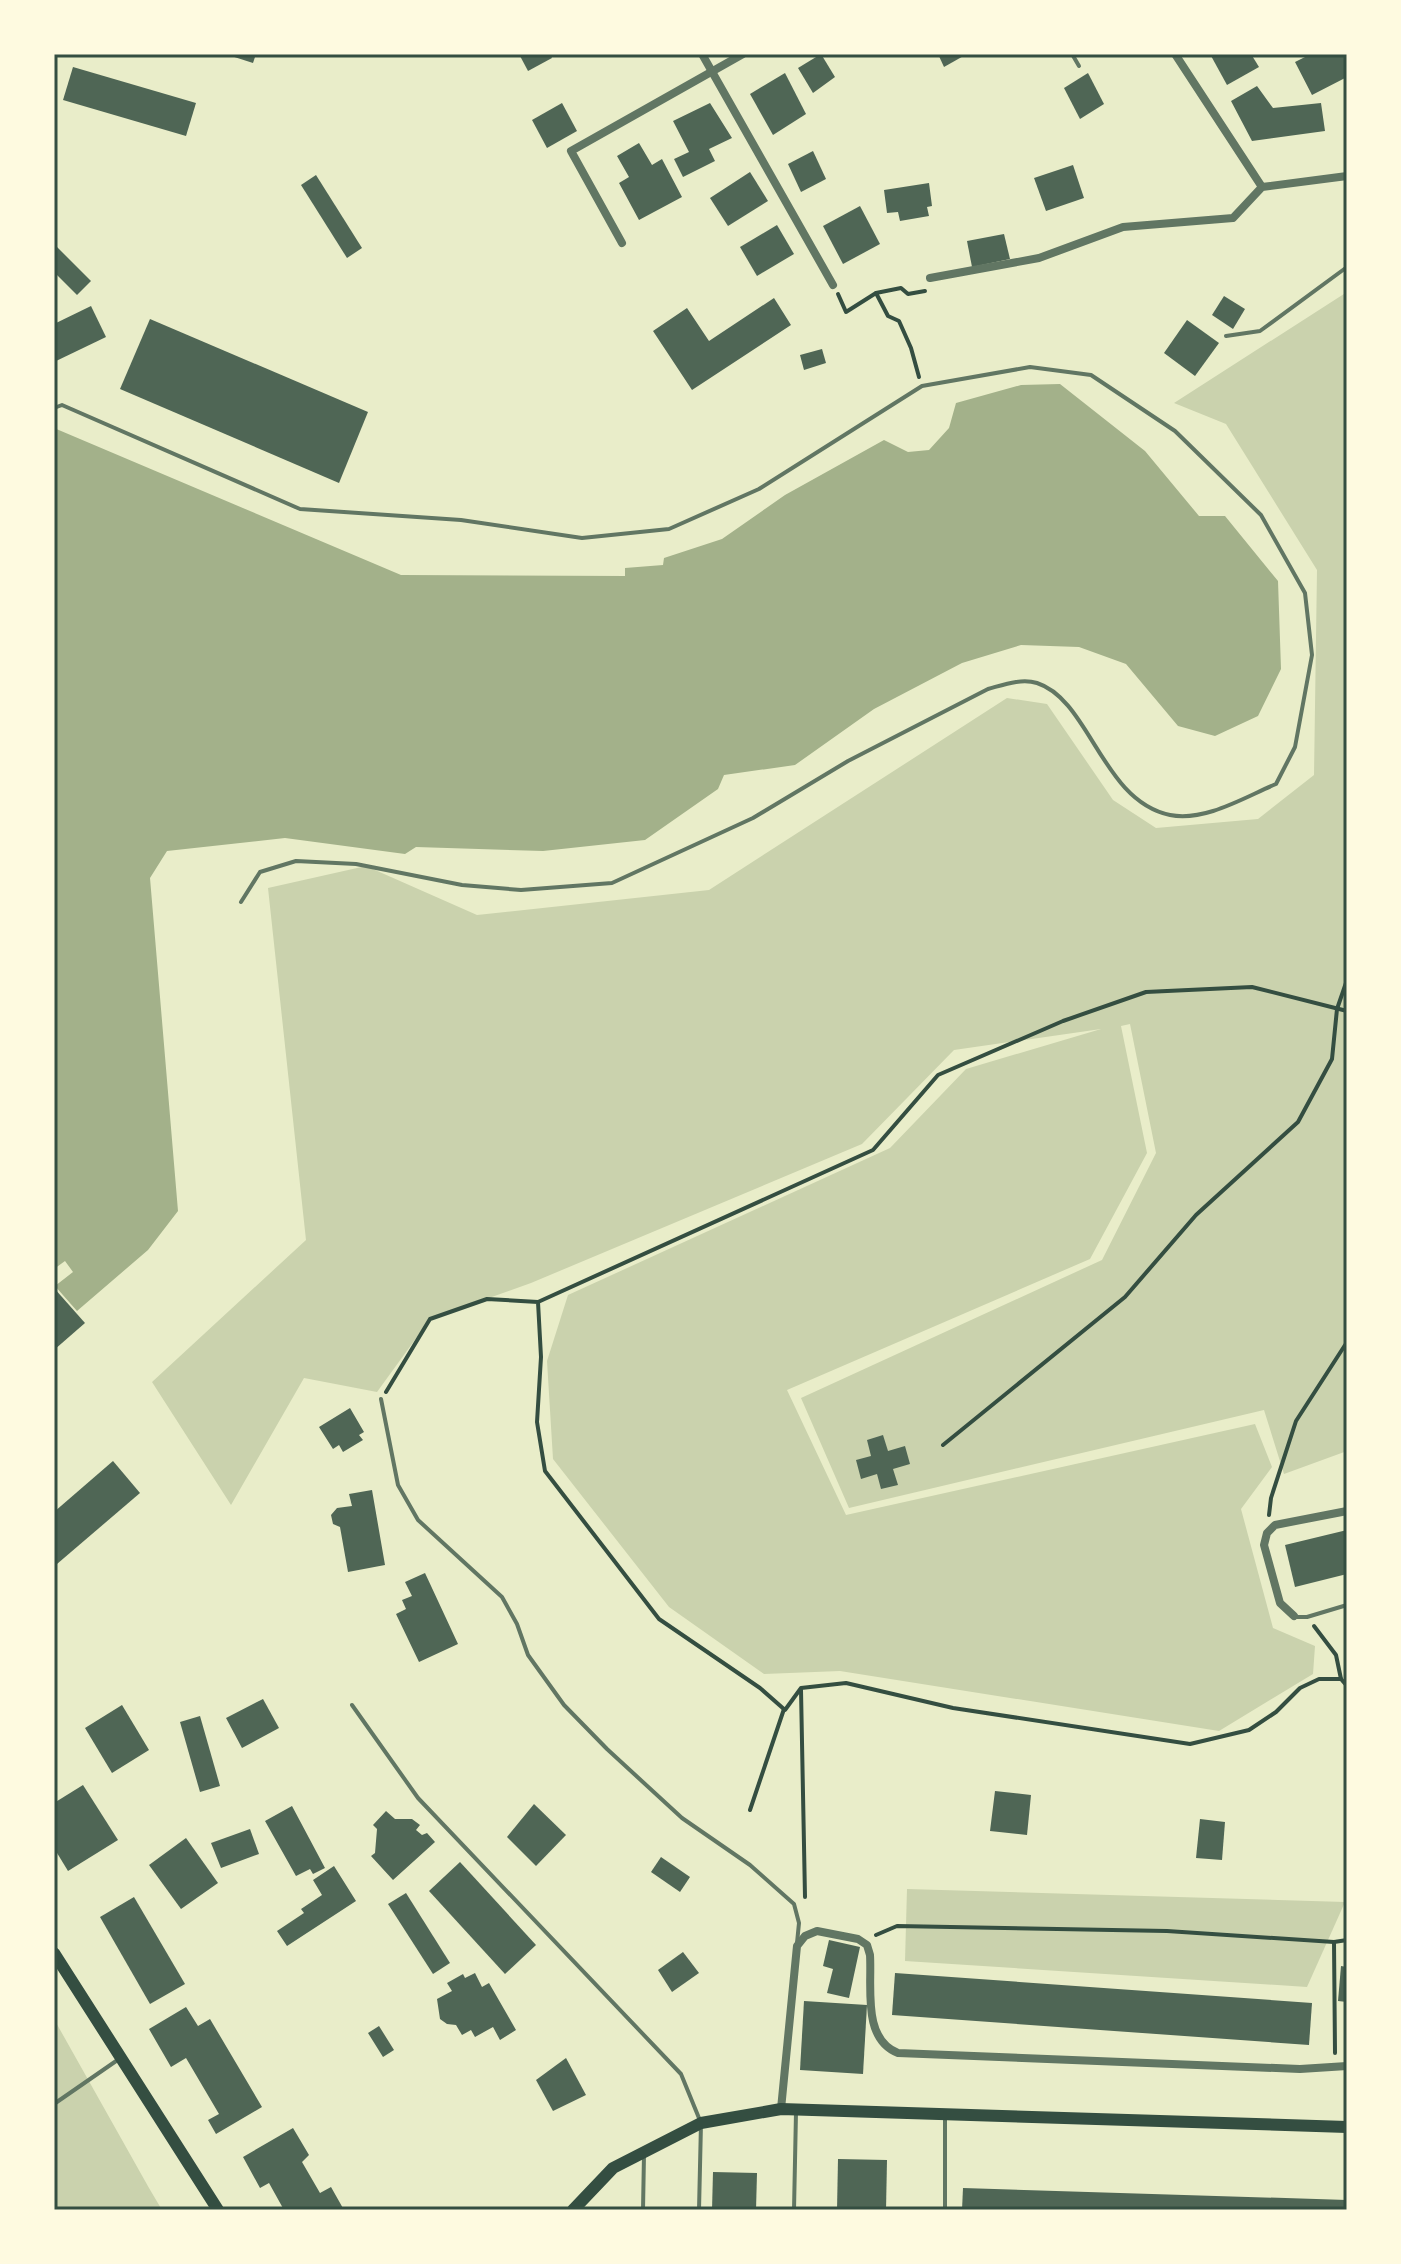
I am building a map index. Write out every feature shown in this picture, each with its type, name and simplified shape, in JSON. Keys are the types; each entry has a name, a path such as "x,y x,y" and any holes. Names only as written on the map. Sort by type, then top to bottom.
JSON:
{"main road":[{"path":"54,1953 218,2210"},
{"path":"573,2210 613,2168 701,2123 781,2109 1347,2127"}],"street":[{"path":"702,54 833,285"},
{"path":"622,243 571,151 743,54"},
{"path":"1175,54 1262,187"},
{"path":"930,278 1039,258 1123,227 1233,218 1262,187 1347,176"},
{"path":"1294,1616 1280,1603 1264,1545 1267,1533 1275,1525 1347,1511"},
{"path":"781,2109 797,1946 805,1936 817,1931 863,1941 870,1955 873,2028 882,2044 898,2053 1300,2069 1347,2066"}],"lane":[{"path":"1072,54 1079,66"},
{"path":"1226,336 1260,331 1347,267"},
{"path":"54,408 62,405 300,509 461,520 582,538 669,529 759,489 922,386 1030,367 1091,375 1175,431 1261,515 1305,593 1312,655 1295,747 1276,784 1204,814 1171,815 1146,805 1123,787 1061,697 1036,683 1010,682 988,689 848,761 753,818 612,883 521,890 462,885 356,864 296,861 260,872 241,902"},
{"path":"381,1399 398,1485 418,1520 502,1597 517,1624 528,1655 564,1705 607,1749 682,1818 750,1865 794,1904 799,1923 797,1946"},
{"path":"1294,1616 1307,1617 1347,1605"},
{"path":"352,1705 418,1798 681,2074 701,2123 699,2210"},
{"path":"54,2104 121,2057"},
{"path":"794,2210 796,2109"},
{"path":"945,2112 945,2210"},
{"path":"643,2210 644,2152"}],"path":[{"path":"833,285 846,312 876,293 901,288 908,294 927,290 930,278"},
{"path":"876,293 888,316 899,321 922,386"},
{"path":"943,1445 1125,1297 1196,1215 1298,1122 1332,1059 1337,1009 1347,980"},
{"path":"381,1399 430,1319 487,1299 538,1302 873,1150 938,1075 1063,1021 1146,992 1252,987 1347,1011"},
{"path":"538,1302 541,1357 537,1422 545,1471 659,1619 760,1688 784,1709"},
{"path":"1267,1533 1271,1498 1296,1421 1347,1342"},
{"path":"1307,1617 1336,1655 1341,1679 1347,1686"},
{"path":"750,1810 784,1709 801,1688 846,1683 953,1708 1190,1744 1249,1730 1276,1712 1300,1688 1319,1679 1341,1679"},
{"path":"801,1688 805,1907"},
{"path":"863,1941 897,1926 1167,1931 1334,1942 1347,1940"},
{"path":"1334,1942 1333,2038 1337,2067"}],"shaded area":[{"path":"1347,292 1347,1451 1284,1474 1264,1410 849,1508 801,1398 1102,1260 1156,1153 1130,1024 1121,1026 1147,1153 1090,1259 787,1390 846,1515 1255,1424 1272,1467 1241,1509 1273,1628 1315,1646 1313,1674 1219,1731 840,1671 764,1674 669,1607 553,1459 547,1361 568,1295 890,1148 966,1069 1101,1029 954,1050 862,1144 531,1283 430,1319 377,1392 304,1378 231,1505 152,1382 306,1240 268,888 366,866 477,915 709,890 1007,698 1047,704 1113,800 1156,828 1258,819 1314,775 1317,570 1226,424 1174,403"},
{"path":"1060,384 1145,451 1199,516 1225,516 1278,581 1281,669 1258,716 1215,736 1178,726 1126,664 1079,647 1021,645 962,663 874,709 795,765 724,775 718,789 645,840 543,851 416,847 405,854 285,838 167,851 150,878 178,1211 148,1250 77,1311 55,1286 73,1272 65,1261 54,1269 54,428 401,575 625,576 625,568 663,565 664,558 722,539 785,495 884,440 908,452 929,450 949,428 956,403 1021,385"},
{"path":"907,1889 1345,1902 1307,1987 905,1961"},
{"path":"54,2019 149,2188 162,2210 54,2210"}],"building":[{"path":"225,54 256,54 253,63"},
{"path":"519,54 550,54 552,58 528,71"},
{"path":"821,54 835,77 813,93 798,68"},
{"path":"938,54 967,54 944,67"},
{"path":"1210,54 1251,54 1259,67 1227,85"},
{"path":"1306,54 1347,54 1347,77 1312,95 1295,62"},
{"path":"73,67 196,103 186,136 63,100"},
{"path":"785,73 806,114 773,135 750,94"},
{"path":"1088,73 1104,104 1080,119 1064,88"},
{"path":"1257,86 1273,108 1321,103 1325,131 1252,141 1231,101"},
{"path":"562,103 577,131 547,148 532,120"},
{"path":"710,103 732,138 709,149 715,161 683,177 674,159 689,152 673,121"},
{"path":"639,143 652,165 662,159 682,197 639,220 619,183 629,177 617,156"},
{"path":"813,151 826,179 801,192 788,164"},
{"path":"1073,165 1084,198 1046,211 1034,178"},
{"path":"750,172 768,201 728,226 710,198"},
{"path":"316,175 362,248 347,258 301,185"},
{"path":"929,183 932,206 927,207 929,216 900,221 898,212 887,213 884,190"},
{"path":"860,206 880,244 843,264 823,226"},
{"path":"777,225 794,254 757,276 740,247"},
{"path":"1004,234 1010,259 972,267 967,241"},
{"path":"54,244 91,281 77,295 54,272"},
{"path":"1224,296 1245,309 1233,329 1212,315"},
{"path":"774,298 791,325 692,390 653,331 687,308 709,341"},
{"path":"91,306 106,337 54,362 54,324"},
{"path":"150,319 368,412 339,483 120,389"},
{"path":"1187,320 1219,343 1195,376 1164,353"},
{"path":"822,349 826,363 804,370 800,355"},
{"path":"54,1288 85,1323 54,1350"},
{"path":"350,1408 364,1432 359,1435 363,1440 343,1452 339,1445 333,1449 319,1427"},
{"path":"883,1435 888,1451 905,1446 910,1464 893,1469 898,1485 881,1489 877,1474 861,1479 856,1460 871,1456 867,1440"},
{"path":"113,1461 140,1493 57,1564 54,1560 54,1512"},
{"path":"372,1490 385,1565 348,1572 340,1527 333,1524 331,1515 337,1508 352,1506 349,1494"},
{"path":"1347,1530 1347,1574 1295,1587 1285,1545"},
{"path":"425,1573 458,1644 419,1662 396,1614 406,1609 402,1600 412,1596 405,1582"},
{"path":"263,1699 279,1728 242,1748 226,1718"},
{"path":"122,1705 149,1750 112,1773 85,1728"},
{"path":"200,1716 220,1786 200,1792 180,1722"},
{"path":"83,1785 118,1840 68,1871 54,1848 54,1803"},
{"path":"995,1791 1031,1795 1027,1835 990,1831"},
{"path":"534,1804 566,1835 536,1866 507,1837"},
{"path":"292,1806 325,1868 313,1874 310,1869 296,1876 265,1821"},
{"path":"386,1811 395,1819 412,1819 420,1825 416,1830 422,1835 427,1833 435,1842 393,1880 371,1856 375,1853 377,1829 373,1825"},
{"path":"1200,1819 1225,1822 1222,1860 1196,1858"},
{"path":"250,1829 259,1854 221,1868 211,1843"},
{"path":"186,1838 218,1883 181,1909 149,1865"},
{"path":"661,1857 690,1877 680,1892 651,1872"},
{"path":"460,1862 536,1945 505,1974 429,1891"},
{"path":"334,1866 356,1901 287,1946 277,1931 304,1913 301,1909 322,1895 313,1880"},
{"path":"406,1893 450,1963 433,1974 388,1904"},
{"path":"134,1897 185,1984 150,2004 100,1917"},
{"path":"829,1940 860,1947 849,1998 827,1993 833,1969 823,1966"},
{"path":"683,1952 699,1973 672,1992 658,1970"},
{"path":"1341,1966 1347,1967 1347,2002 1338,2001"},
{"path":"475,1973 482,1987 489,1983 516,2030 500,2040 493,2027 475,2037 471,2030 462,2035 456,2025 440,2019 437,1999 452,1991 447,1983 463,1974 465,1978"},
{"path":"895,1973 1312,2003 1309,2045 892,2015"},
{"path":"804,2001 867,2005 863,2074 800,2070"},
{"path":"186,2007 198,2026 210,2019 262,2107 216,2134 208,2120 219,2114 186,2058 171,2067 149,2029"},
{"path":"379,2026 394,2050 383,2057 368,2033"},
{"path":"566,2058 586,2095 553,2111 536,2080"},
{"path":"293,2128 309,2155 302,2162 320,2193 331,2187 344,2210 284,2210 269,2183 260,2188 243,2157"},
{"path":"838,2159 887,2160 886,2210 837,2210"},
{"path":"713,2172 757,2173 756,2210 712,2210"},
{"path":"963,2188 1347,2200 1347,2210 962,2210"}]}
